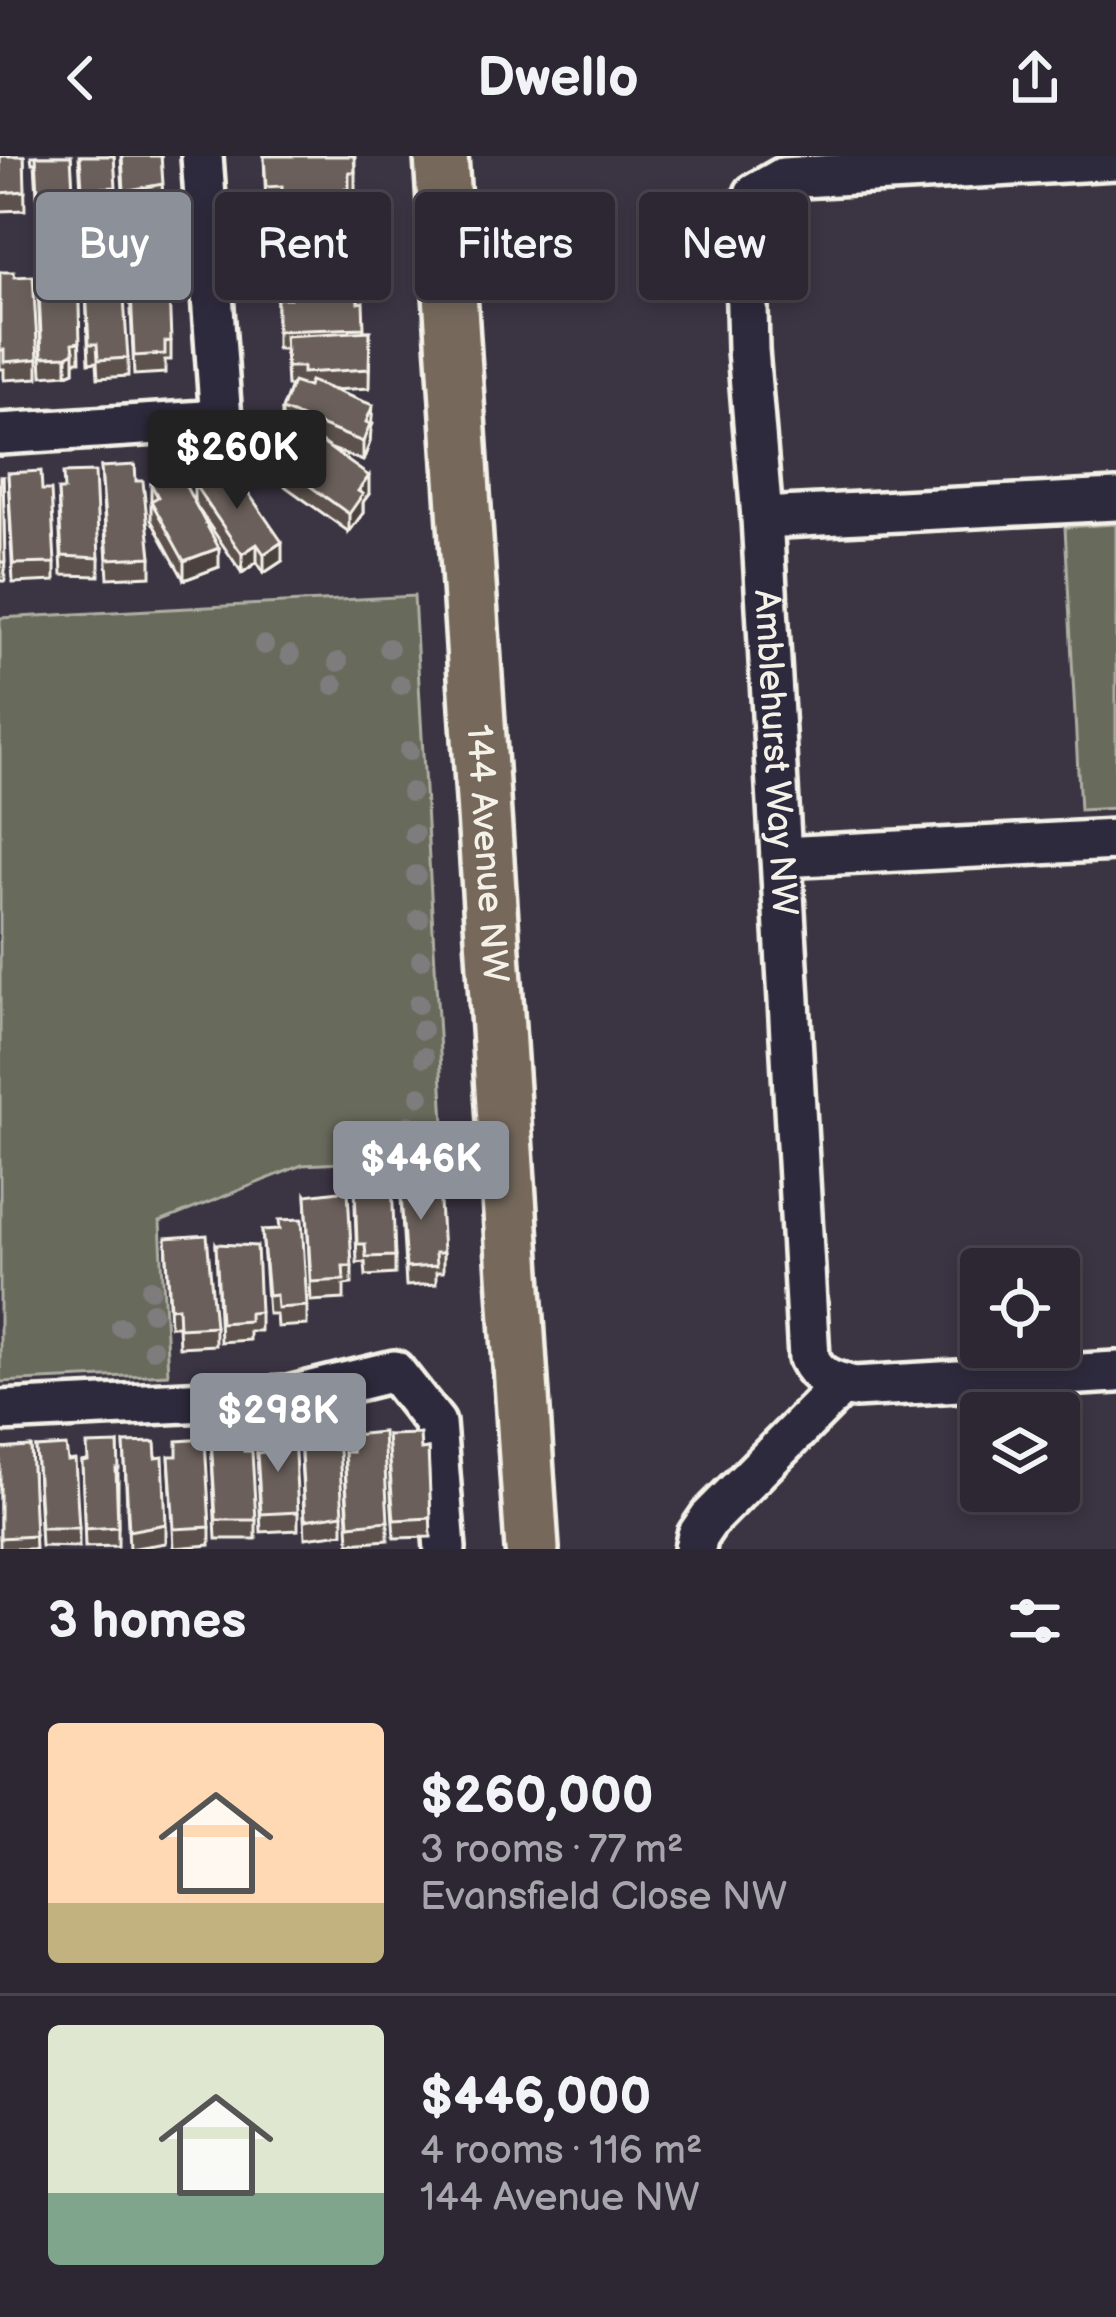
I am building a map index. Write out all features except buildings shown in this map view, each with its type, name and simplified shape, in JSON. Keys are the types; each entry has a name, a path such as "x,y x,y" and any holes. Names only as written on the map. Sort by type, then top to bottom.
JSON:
{"main road":[{"name":"144 Avenue NW","path":"441,156 532,1549"}],"street":[{"path":"0,434 220,420 202,156"},
{"name":"Amblehurst Way NW","path":"843,1384 814,1370 805,1337 762,518 748,350 745,226 755,194 754,171 801,175 1116,159"},
{"path":"762,518 1116,500"},
{"path":"781,857 1116,840"},
{"path":"0,1411 288,1397 394,1371 435,1423 445,1549"},
{"path":"695,1549 698,1534 709,1519 843,1384 1116,1372"}],"green space":[{"path":"1116,524 1116,808 1080,810 1065,527"},
{"path":"414,596 446,1158 302,1165 160,1222 168,1374 0,1382 0,618"}]}
